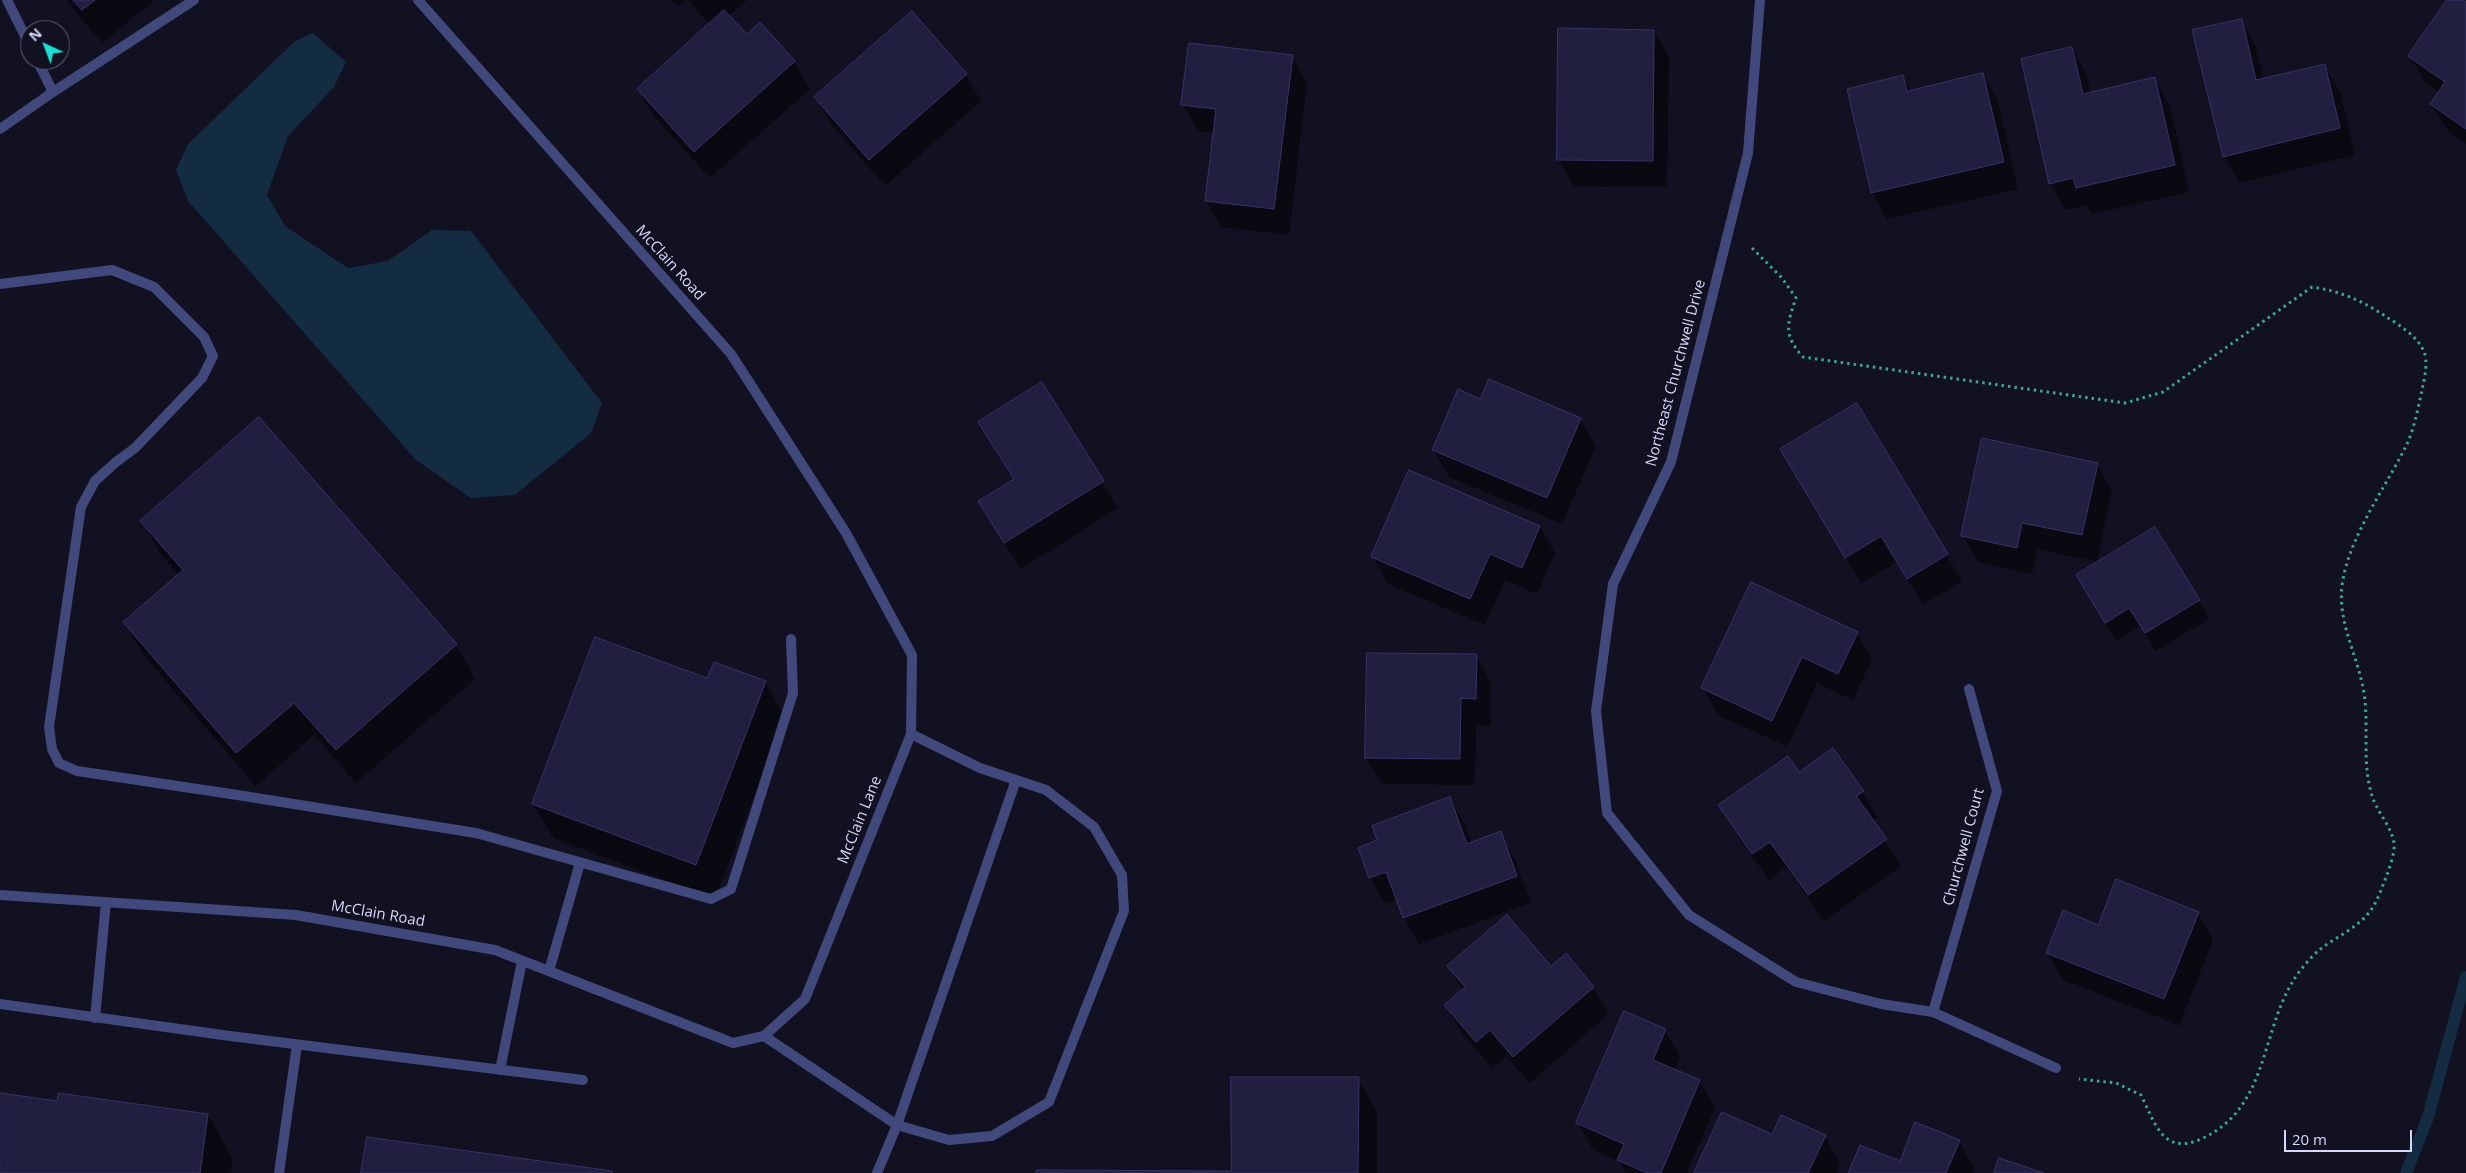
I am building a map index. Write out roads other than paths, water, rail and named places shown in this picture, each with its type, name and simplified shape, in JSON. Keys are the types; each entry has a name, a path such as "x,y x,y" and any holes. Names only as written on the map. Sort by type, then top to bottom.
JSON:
{"street":[{"path":"7,0 20,26"},
{"path":"0,129 194,0"},
{"name":"McClain Road","path":"418,0 731,354 846,533 867,571"},
{"name":"Northeast Churchwell Drive","path":"1763,0 1748,153 1671,462 1613,584 1596,711 1607,813 1689,915 1796,982 1881,1004 1933,1012 2056,1068"},
{"path":"42,70 53,92"},
{"path":"0,284 112,270 154,287 204,338 213,356 202,378 135,448 95,481 82,507 49,728 52,750 59,764 77,771 476,834 711,900 730,889 793,693 791,639"},
{"name":"McClain Lane","path":"764,1036 804,999 911,734 912,655 867,571"},
{"name":"Churchwell Court","path":"1933,1012 1997,791 1968,689"},
{"path":"764,1036 897,1125 949,1140 992,1136 1049,1102 1124,911 1122,876 1094,827 1046,790 980,768 911,734"},
{"path":"877,1173 897,1125 1016,780"},
{"path":"549,971 580,863"},
{"name":"McClain Road","path":"0,895 296,915 495,950 733,1043 764,1036"},
{"path":"95,1018 106,902"},
{"path":"500,1070 522,960"},
{"path":"0,1004 297,1045 583,1080"},
{"path":"279,1173 297,1045"}],"water":[{"path":"313,33 346,62 334,87 288,136 267,195 285,226 348,268 388,261 432,230 471,231 602,403 591,433 515,495 471,498 416,460 188,201 176,170 188,144 295,41"}],"waterway":[{"path":"2406,1173 2428,1117 2466,977"}]}
